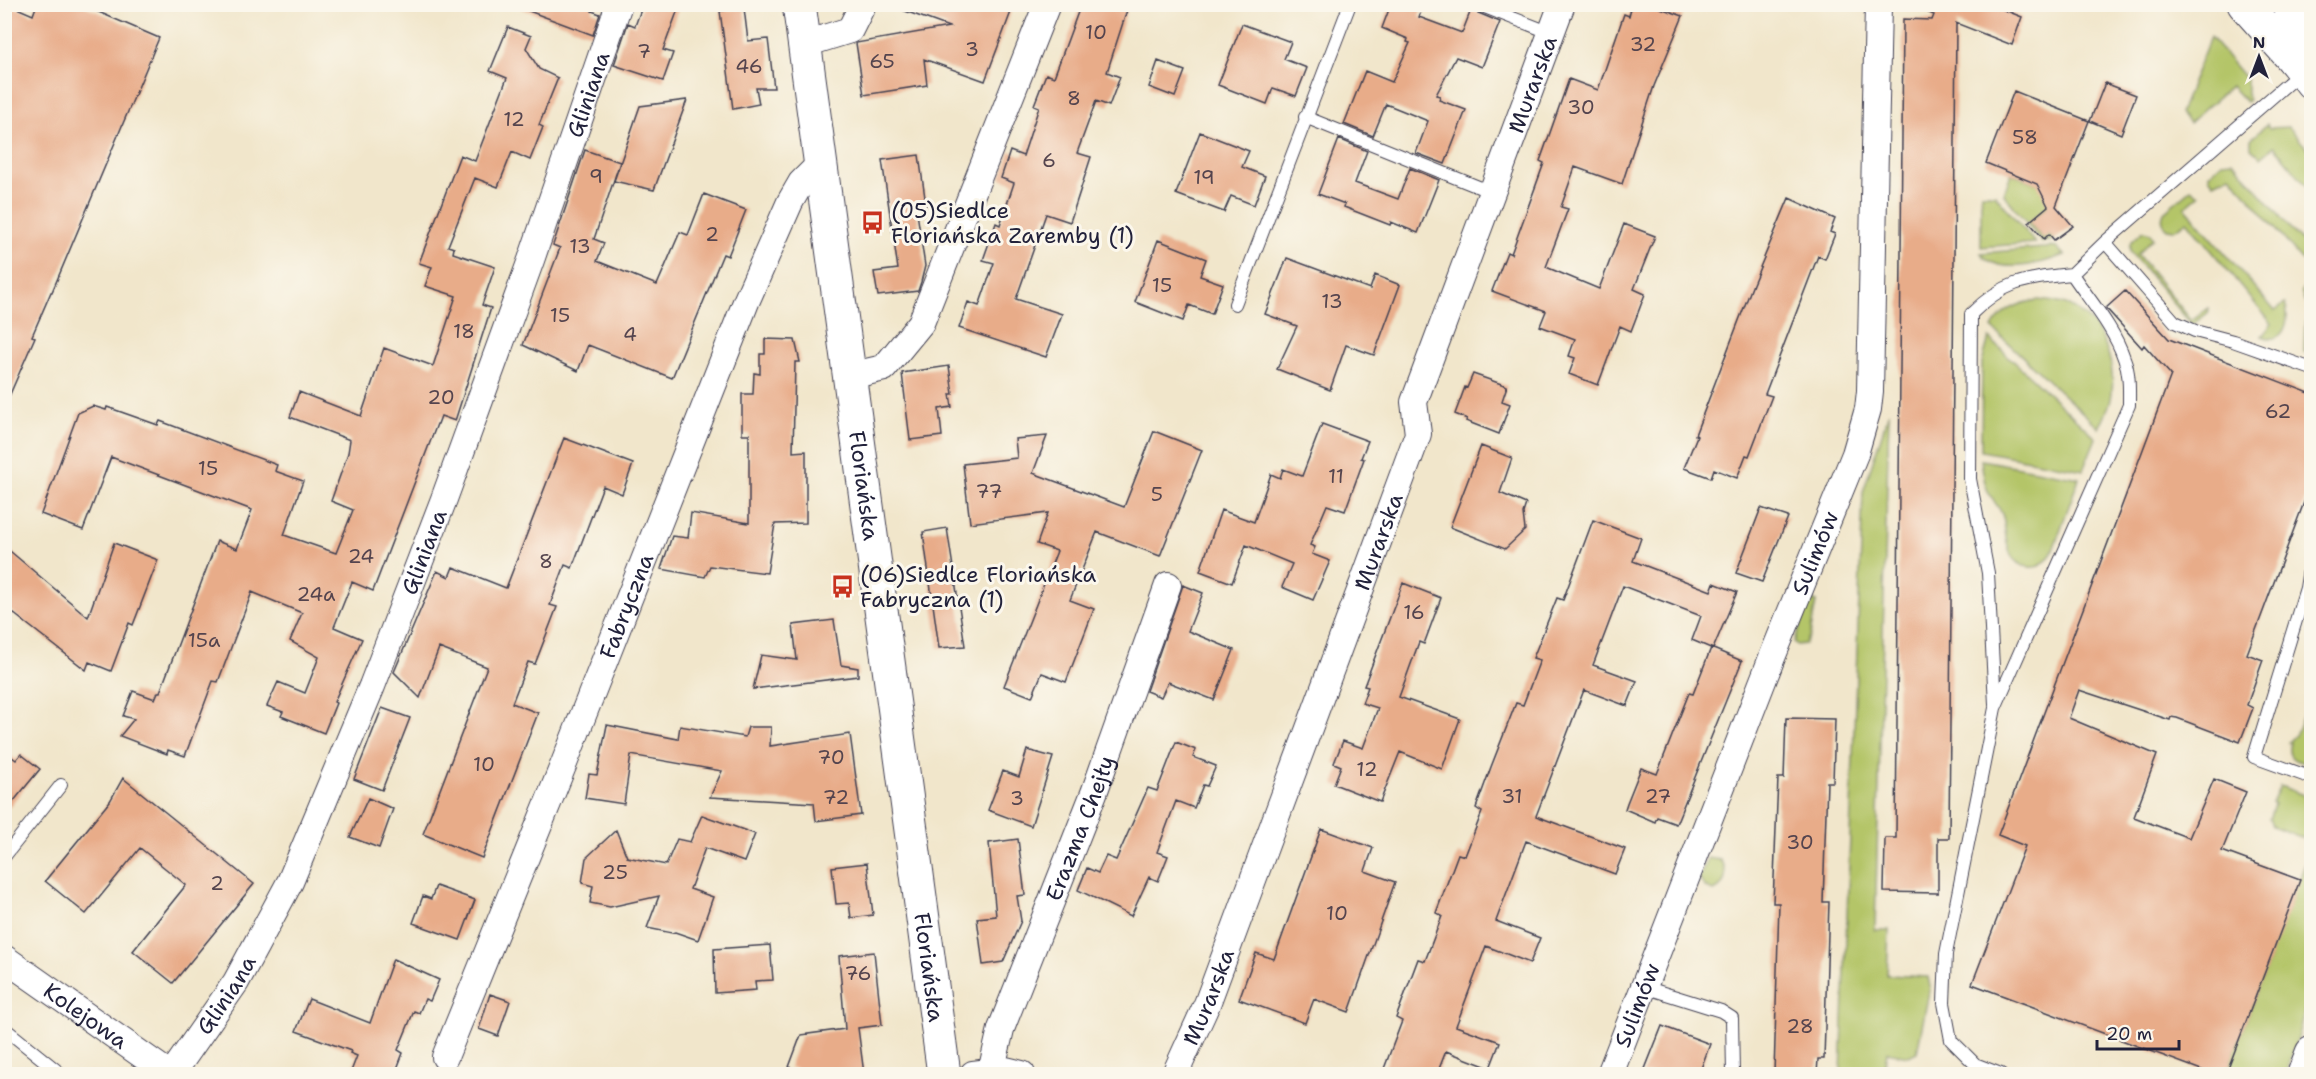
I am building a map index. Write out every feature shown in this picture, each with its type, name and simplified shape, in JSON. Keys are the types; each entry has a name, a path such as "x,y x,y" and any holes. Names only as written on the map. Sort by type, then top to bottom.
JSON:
{"street":[{"name":"Gliniana","path":"170,1074 236,982 290,882 368,697 444,499 531,260 619,4"},
{"name":"Floriańska","path":"799,4 944,1074"},
{"path":"804,44 850,30 862,4"},
{"path":"849,376 884,368 921,323 1047,4"},
{"name":"Murarska","path":"1175,1074 1207,1004 1418,434 1414,402 1563,4"},
{"name":"Sulimów","path":"1610,1074 1771,660 1856,454 1868,409 1871,379 1878,4"},
{"path":"2244,4 2302,72"},
{"path":"2290,4 2302,72"},
{"name":"Fabryczna","path":"445,1057 565,761 746,302 790,202 801,183 821,163"},
{"name":"Erazma Chejły","path":"982,1073 1094,793 1168,585"},
{"name":"Kolejowa","path":"4,958 170,1074"},
{"path":"2304,1074 2312,1053"},
{"path":"982,1073 1006,1070 1022,1074"}],"lane":[{"path":"1235,304 1350,4"},
{"path":"1477,4 1551,33"},
{"path":"1995,708 1988,573 1970,479 1971,314 1987,298 2005,286 2023,280 2072,274 2105,242 2302,72"},
{"path":"1305,117 1491,192"},
{"path":"2105,242 2175,322 2195,331 2233,341 2312,369"},
{"path":"2001,1074 1975,1064 1951,1040 1944,1004 1946,954 1995,708 2129,405 2127,370 2115,336 2072,274"},
{"path":"2312,552 2306,588 2254,757 2312,778"},
{"path":"4,857 61,785"},
{"path":"1644,987 1721,1011 1732,1018 1733,1074"},
{"path":"4,1028 61,1074"}],"green space":[{"path":"2210,37 2247,80 2249,100 2246,102 2231,86 2189,123 2180,113"},
{"path":"2064,111 2051,203 2029,222 2043,239 2049,234 2054,240 2042,243 2004,192 2011,174 2036,183"},
{"path":"2267,124 2269,128 2289,127 2311,153 2311,191 2274,146 2261,157 2251,148 2251,139"},
{"path":"2232,161 2311,253 2311,271 2230,175 2214,183 2209,177 2209,174 2222,162"},
{"path":"2191,189 2199,195 2185,207 2275,311 2285,304 2286,324 2281,334 2276,337 2262,336 2272,324 2187,221 2174,230 2167,229 2164,225 2162,219 2164,212"},
{"path":"1981,194 1995,194 2035,243 1981,247"},
{"path":"2143,231 2150,233 2153,238 2137,254 2191,320 2208,308 2209,312 2192,325 2130,252 2130,243"},
{"path":"2056,247 2064,255 2044,262 2020,266 1998,264 1988,260 1981,253"},
{"path":"2311,281 2311,302 2305,302 2301,291"},
{"path":"2038,300 2074,308 2095,327 2106,347 2112,370 2112,393 2099,428 1992,328 2011,308"},
{"path":"2311,316 2311,354 2304,352 2305,322"},
{"path":"1989,338 2096,438 2083,470 1981,451 1982,362"},
{"path":"1889,412 1875,930 1889,930 1887,975 1928,977 1930,987 1917,1052 1909,1056 1887,1052 1883,1074 1841,1074 1863,492"},
{"path":"1981,460 2079,478 2052,553 2039,566 2021,565 2011,555 2006,540 2003,517 1987,488"},
{"path":"1811,599 1816,602 1810,635 1805,644 1797,645 1794,642"},
{"path":"2311,695 2311,764 2291,757 2288,742 2296,734"},
{"path":"2280,786 2311,798 2311,841 2272,826 2269,819 2274,805 2272,803"},
{"path":"2311,848 2311,988 2287,1074 2226,1074"},
{"path":"1708,858 1720,860 1725,873 1722,885 1714,891 1705,887 1699,878"}],"building":[{"path":"37,4 80,4 159,38 32,336 35,337 4,408 4,18 10,5 33,15"},
{"path":"518,4 595,4 592,11 600,14 593,35 518,7"},
{"path":"643,4 680,4 663,50 673,53 663,81 614,65 628,23 635,26"},
{"path":"895,4 1014,4 985,81 924,59 927,85 864,95 856,43 949,27 894,7"},
{"path":"1081,4 1129,4 1107,72 1120,77 1109,106 1096,101 1077,153 1091,157 1070,222 1046,214 1016,299 1062,314 1046,357 959,328 968,302 979,306 994,263 983,260 996,223 1000,225 1014,183 1001,178 1010,151 1023,156 1039,107 1034,105 1046,74 1054,77"},
{"path":"1391,4 1424,4 1419,17 1462,33 1471,10 1500,22 1482,67 1456,57 1436,95 1440,96 1439,100 1466,110 1445,164 1416,153 1428,121 1386,104 1373,136 1344,124 1365,71 1392,82 1410,43 1407,42 1408,39 1382,28"},
{"path":"1632,4 1649,4 1683,16 1654,86 1622,184 1575,167 1561,207 1568,209 1546,267 1599,289 1624,224 1655,236 1634,289 1645,294 1631,331 1620,326 1598,385 1569,374 1575,358 1569,356 1575,339 1540,326 1546,311 1492,291 1507,252 1511,254 1544,163 1540,161 1569,79 1598,90 1624,14 1629,16"},
{"path":"1912,4 1989,4 2022,17 2012,45 1956,23 1949,838 1938,838 1938,893 1884,892 1885,838 1896,838 1903,19 1932,20 1934,15"},
{"path":"744,8 748,41 768,39 774,88 756,88 759,104 733,109 720,11"},
{"path":"1242,24 1291,42 1284,59 1307,68 1296,96 1273,88 1267,104 1218,85"},
{"path":"508,27 531,36 526,48 539,69 558,78 539,125 543,127 530,160 512,152 498,187 475,178 448,246 454,248 453,253 495,267 482,305 491,308 455,421 441,416 437,424 373,591 352,582 334,627 362,639 334,702 336,703 324,733 281,716 283,712 267,706 278,682 305,693 319,657 290,641 302,613 252,592 218,682 213,681 185,756 168,750 167,754 120,736 134,719 123,716 133,691 155,699 160,692 217,541 237,549 252,510 111,457 83,530 41,514 78,413 93,406 106,410 107,407 158,425 160,421 277,465 275,471 303,481 284,535 336,553 353,510 331,501 348,453 350,440 290,417 299,392 361,416 384,348 433,366 456,296 425,286 432,267 419,263 460,155 475,161 507,78 490,71"},
{"path":"1158,61 1185,71 1175,97 1149,87"},
{"path":"2105,83 2136,95 2121,134 2090,121"},
{"path":"2014,91 2089,121 2056,206 2073,226 2054,240 2049,234 2044,239 2029,222 2048,206 2037,184 1986,163"},
{"path":"687,100 654,190 614,181 640,106"},
{"path":"1200,132 1249,151 1242,167 1265,176 1254,205 1231,196 1224,212 1176,194"},
{"path":"1339,139 1367,151 1355,183 1398,199 1410,168 1439,180 1418,233 1391,222 1390,225 1318,194"},
{"path":"585,150 620,162 594,239 604,243 597,261 657,285 680,232 688,235 704,194 746,210 728,256 723,254 672,378 588,345 578,371 523,345 560,248 553,245"},
{"path":"919,155 926,205 916,206 925,266 921,282 918,291 878,296 874,272 898,269 882,160"},
{"path":"1789,198 1835,219 1830,232 1835,234 1825,259 1818,256 1765,394 1772,396 1749,456 1746,455 1737,478 1714,469 1711,478 1684,468 1753,284"},
{"path":"1158,240 1206,259 1200,276 1223,284 1212,314 1189,305 1183,321 1135,302"},
{"path":"1287,258 1370,289 1375,275 1400,285 1374,355 1346,345 1330,390 1277,369 1297,326 1265,314"},
{"path":"2125,291 2169,339 2312,394 2312,481 2247,654 2263,660 2247,705 2253,708 2240,742 2177,718 2171,717 2170,720 2079,690 2069,718 2157,755 2134,817 2189,838 2214,779 2246,792 2222,851 2300,880 2226,1074 2212,1074 1972,984 2025,846 1998,835 2171,375 2144,345 2142,348 2106,308"},
{"path":"765,339 795,340 800,362 795,362 793,452 806,451 806,523 775,524 767,573 710,566 705,577 661,569 672,536 688,538 691,513 749,523 749,434 742,434 742,394 753,394 754,373 760,374 760,354 765,354"},
{"path":"949,366 953,394 950,394 952,407 939,409 942,436 910,440 902,373"},
{"path":"1473,374 1507,386 1502,401 1510,404 1499,434 1466,421 1467,419 1455,414 1465,387 1467,388"},
{"path":"1322,424 1368,441 1361,458 1364,459 1345,511 1327,505 1310,545 1315,547 1312,554 1330,561 1313,600 1282,587 1292,564 1246,545 1232,583 1200,571 1221,510 1254,522 1271,474 1280,478 1283,469 1302,476"},
{"path":"1154,431 1202,450 1160,556 1097,532 1070,600 1094,609 1066,682 1042,673 1032,697 1004,686 1057,551 1037,544 1048,513 970,523 963,464 1017,458 1015,439 1047,436 1033,473 1124,507"},
{"path":"564,438 633,464 622,494 603,486 572,568 565,565 550,605 557,607 535,664 528,662 512,703 538,713 482,858 423,834 487,667 439,648 420,698 394,672 437,571 449,577 453,567 506,588"},
{"path":"1481,446 1512,458 1500,493 1526,504 1523,513 1525,530 1505,549 1450,527"},
{"path":"1761,508 1788,517 1762,582 1736,573"},
{"path":"1593,520 1641,538 1633,561 1711,591 1714,583 1737,592 1713,649 1692,640 1701,616 1623,586 1593,665 1637,681 1627,706 1584,690 1536,816 1625,849 1615,874 1526,841 1496,921 1540,938 1530,963 1486,946 1456,1026 1500,1042 1490,1068 1446,1051 1437,1074 1382,1074 1402,1021 1396,1018 1418,959 1425,961 1442,916 1436,913 1458,854 1465,856 1482,812 1476,808 1491,767 1516,703 1523,705 1540,660 1533,658 1557,598 1563,600"},
{"path":"947,528 965,646 939,648 923,532"},
{"path":"114,543 158,560 133,625 129,623 111,671 89,662 86,670 4,606 4,546 88,617"},
{"path":"1403,583 1441,598 1424,644 1419,642 1399,697 1460,719 1442,769 1400,752 1380,802 1334,784 1341,766 1334,763 1343,741 1363,748 1378,708 1362,703 1368,687 1364,686"},
{"path":"1183,585 1203,593 1188,631 1234,650 1214,700 1168,682 1161,697 1146,691"},
{"path":"834,620 841,665 858,668 858,676 753,689 761,655 797,660 793,625"},
{"path":"1711,648 1742,661 1676,824 1657,817 1655,822 1625,809 1641,768 1657,774 1689,693 1693,694"},
{"path":"382,708 410,718 382,790 354,779"},
{"path":"1786,718 1835,719 1833,782 1827,782 1823,902 1829,902 1824,1059 1818,1059 1817,1074 1774,1074 1779,903 1773,903 1778,778 1784,778"},
{"path":"607,725 678,739 680,726 745,737 748,727 771,727 770,746 850,734 861,815 816,821 814,803 710,797 722,771 631,755 624,804 585,798 589,774 597,775"},
{"path":"1176,742 1196,750 1193,757 1216,766 1207,786 1203,785 1194,808 1176,801 1157,852 1168,856 1158,881 1149,877 1131,916 1078,890 1087,868 1098,873 1106,856 1116,860 1148,788 1157,791"},
{"path":"1027,750 1053,757 1031,826 988,810 1003,771 1019,777"},
{"path":"4,751 16,760 21,754 40,769 4,813"},
{"path":"123,778 254,884 173,983 133,951 186,885 140,848 86,914 45,881 110,801"},
{"path":"368,798 393,809 379,848 350,837"},
{"path":"702,815 755,834 744,862 705,848 690,889 713,897 698,940 675,932 647,928 659,896 610,907 590,903 593,886 582,883 586,858 616,830 627,857 666,865 677,839 690,842"},
{"path":"1321,829 1373,848 1365,871 1395,882 1349,1012 1314,999 1305,1023 1239,999 1256,953 1274,959"},
{"path":"1018,839 1025,895 1017,896 1021,921 1003,962 983,965 977,918 996,916 989,843"},
{"path":"867,863 873,915 851,918 849,903 836,904 832,867"},
{"path":"436,886 475,900 460,940 413,923 423,896 431,899"},
{"path":"770,945 773,980 755,981 756,990 715,993 714,949"},
{"path":"874,952 882,1025 858,1028 864,1074 812,1074 789,1067 801,1035 845,1029 839,956"},
{"path":"393,959 439,980 430,1001 425,999 419,1013 414,1011 398,1050 403,1053 395,1074 350,1074 357,1056 350,1053 351,1051 296,1031 309,999 370,1023"},
{"path":"490,994 510,1001 498,1036 479,1029"},
{"path":"1662,1026 1710,1044 1699,1074 1643,1074"}],"place":[{"name":"(05)Siedlce Floriańska Zaremby (1)","path":"873,223"},
{"name":"(06)Siedlce Floriańska Fabryczna (1)","path":"842,587"}]}
